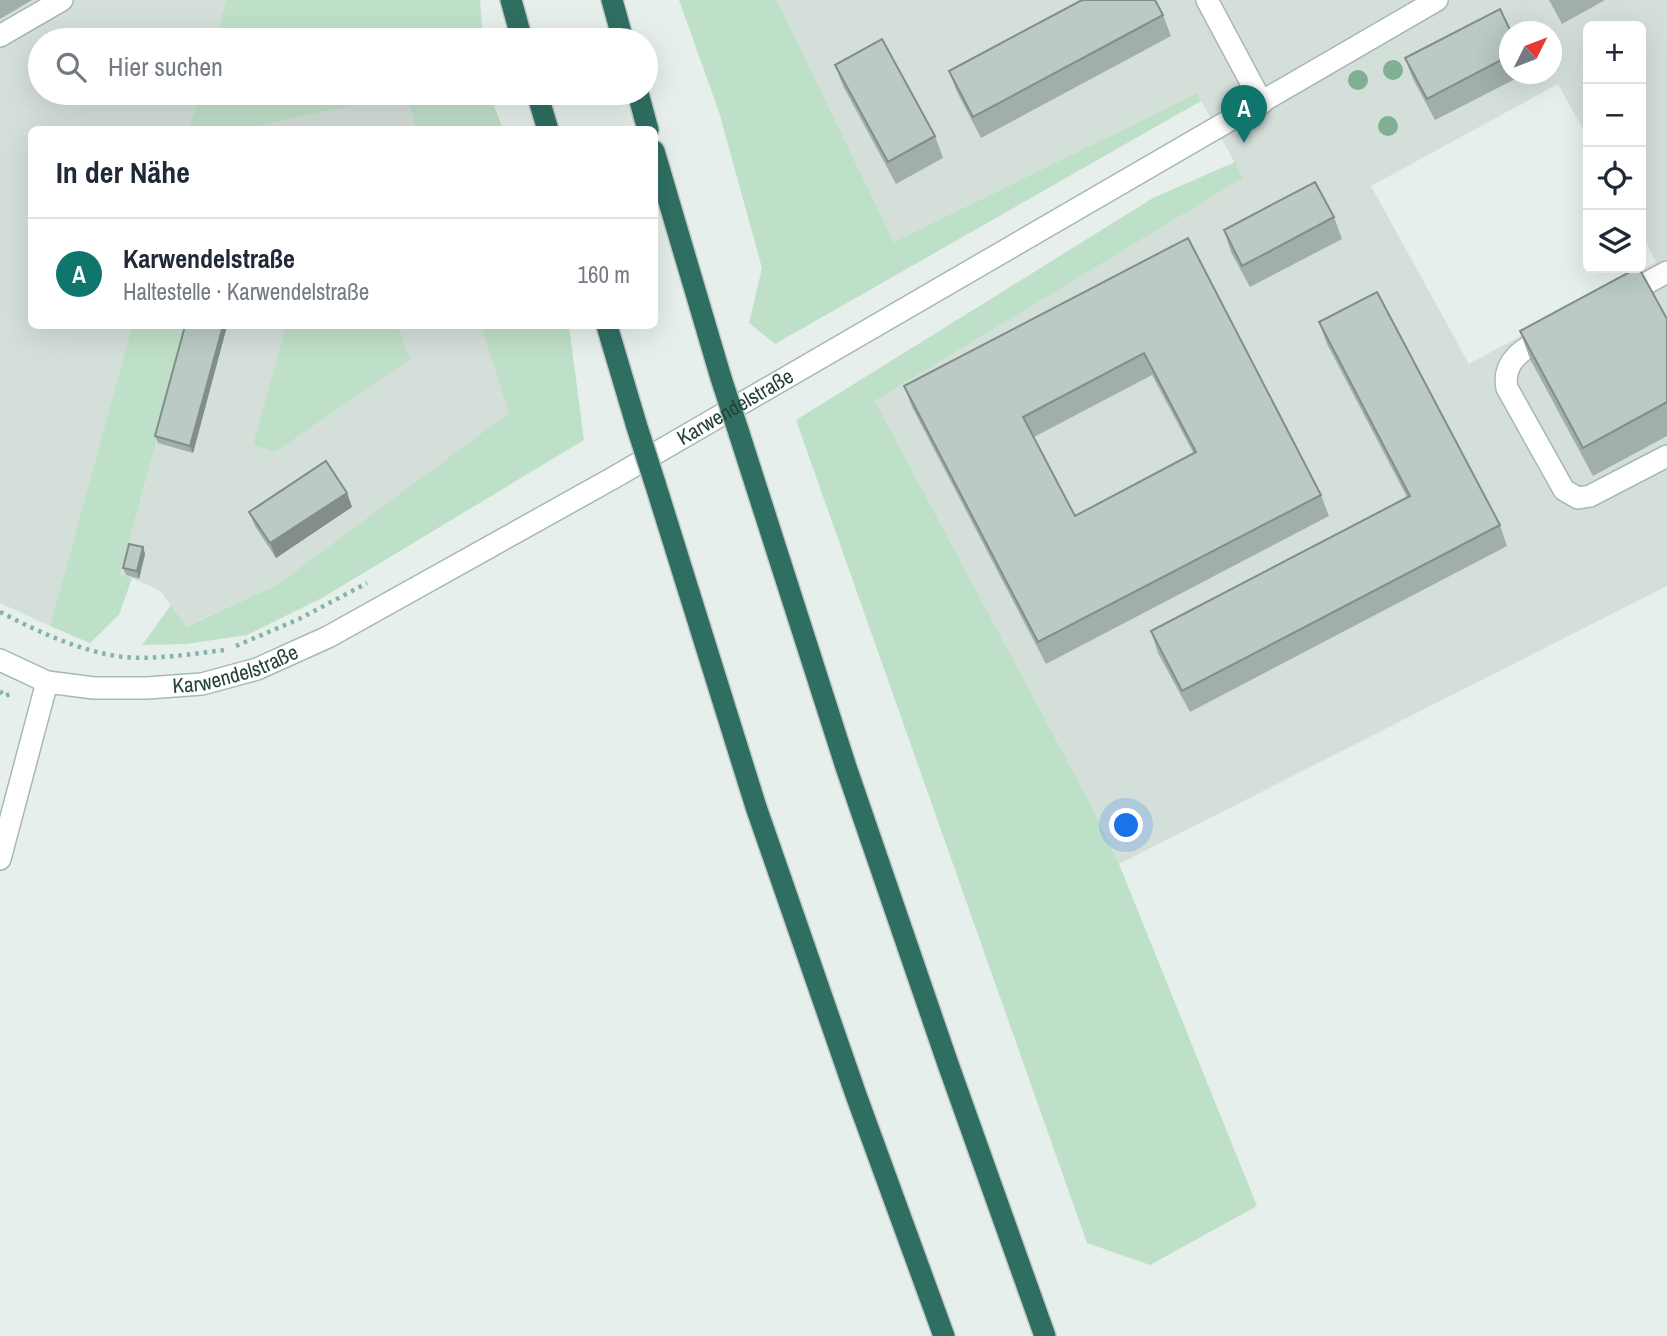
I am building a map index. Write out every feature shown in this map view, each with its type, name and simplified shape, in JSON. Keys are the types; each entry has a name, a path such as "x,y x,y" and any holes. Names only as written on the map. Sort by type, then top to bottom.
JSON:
{"highway":[{"path":"511,0 519,28"},
{"path":"612,0 620,28"},
{"path":"541,105 547,126"},
{"path":"641,105 647,126"},
{"path":"658,165 738,433 855,793 1045,1336"},
{"path":"608,329 756,807 856,1095 944,1336"}],"street":[{"path":"0,36 62,0"},
{"path":"1207,0 1262,103"},
{"name":"Karwendelstraße","path":"0,660 47,682 94,688 202,684 257,669 328,636 612,478 1437,0"},
{"path":"1607,304 1667,272"},
{"path":"1571,323 1519,353 1506,370 1507,388 1564,490 1578,498 1591,496 1667,456"},
{"path":"0,859 47,682"}],"shaded area":[{"path":"0,0 226,0 218,28 28,28 28,105 196,105 190,126 28,126 28,329 131,329 50,626 0,603"},
{"path":"777,0 1667,0 1667,586 1119,864 1091,805 875,401 1243,178 1197,93 894,242","holes":["1583,21 1646,21 1646,243 1656,262 1646,267 1646,273 1636,273 1469,364 1371,186 1558,84 1583,129"]},
{"path":"352,105 409,105 416,126 252,126"},
{"path":"187,329 482,329 510,413 278,584 185,627 161,591 132,578 120,576"}],"green space":[{"path":"226,0 480,0 482,28 218,28"},
{"path":"679,0 777,0 894,242 1197,93 1201,101 775,344 749,323 762,268 719,112"},
{"path":"196,105 354,105 256,126 190,126"},
{"path":"409,105 494,105 502,126 416,126"},
{"path":"1235,162 1243,178 875,401 1091,805 1119,864 1257,1206 1150,1265 1087,1243 796,420 1153,198"},
{"path":"131,329 187,329 120,575 132,578 119,615 90,643 50,626"},
{"path":"285,329 399,329 410,359 275,452 253,445"},
{"path":"482,329 569,329 584,440 322,598 247,635 186,644 142,645 171,605 186,627 278,584 509,413"}],"building":[{"path":"1082,0 1155,0 1163,15 973,117 949,71"},
{"path":"1500,9 1506,21 1499,21 1499,61 1427,99 1405,58"},
{"path":"882,39 935,136 888,162 835,65"},
{"path":"1315,182 1334,217 1242,266 1224,230"},
{"path":"1188,238 1321,495 1038,642 904,386","holes":["1144,353 1196,452 1075,516 1023,417"]},
{"path":"1628,273 1642,273 1667,319 1667,402 1583,448 1520,331"},
{"path":"1377,292 1500,525 1182,691 1151,631 1410,496 1319,322"},
{"path":"184,329 222,329 190,446 155,436"},
{"path":"326,461 347,493 270,543 249,512"},
{"path":"129,544 143,547 137,571 123,568"}],"place":[{"name":"Karwendelstraße","path":"1244,143"}]}
